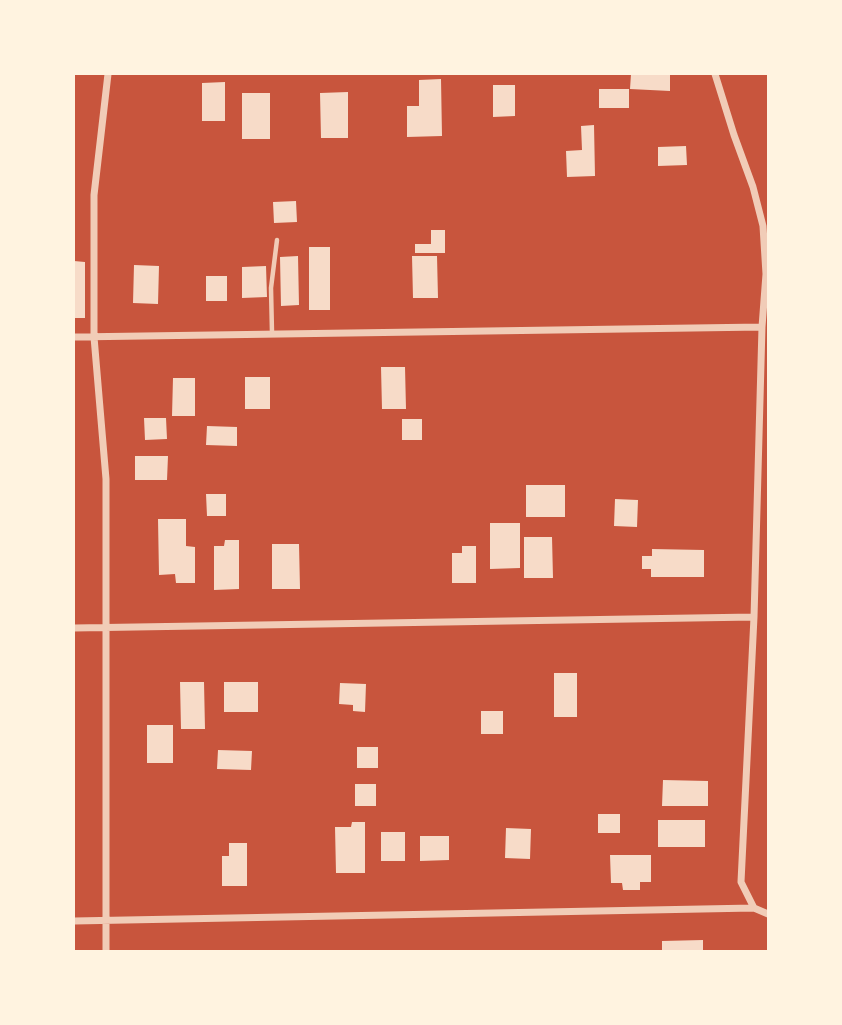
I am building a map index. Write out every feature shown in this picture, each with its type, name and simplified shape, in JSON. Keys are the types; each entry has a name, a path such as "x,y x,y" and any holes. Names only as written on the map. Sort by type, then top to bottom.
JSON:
{"street":[{"path":"106,951 106,479 94,337 94,195 108,74"},
{"path":"715,74 753,187 763,226 766,274 762,327 754,617 740,882 754,908"},
{"path":"74,337 762,327"},
{"path":"74,628 754,617"},
{"path":"74,921 754,908 768,914"}],"lane":[{"path":"272,334 271,288 277,240"}],"building":[{"path":"631,74 670,74 670,91 630,89"},
{"path":"441,79 442,136 407,137 407,106 419,106 419,80"},
{"path":"225,82 225,121 202,121 202,83"},
{"path":"493,85 515,85 515,116 493,117"},
{"path":"599,89 629,89 629,108 599,108"},
{"path":"348,92 348,138 321,138 320,93"},
{"path":"242,93 270,93 270,139 242,139"},
{"path":"594,125 595,176 567,177 566,151 582,150 581,126"},
{"path":"686,146 687,165 658,166 658,147"},
{"path":"296,201 297,222 274,223 273,202"},
{"path":"431,230 445,230 445,253 415,253 415,244 431,244"},
{"path":"309,247 330,247 330,310 309,310"},
{"path":"298,256 299,305 281,306 280,257"},
{"path":"412,256 437,256 438,298 413,298"},
{"path":"74,261 85,262 85,318 74,318"},
{"path":"134,265 159,266 158,304 133,303"},
{"path":"266,266 267,297 242,298 242,267"},
{"path":"206,276 227,276 227,301 206,301"},
{"path":"381,367 405,367 406,409 382,409"},
{"path":"245,377 270,377 270,409 245,409"},
{"path":"173,378 195,378 195,416 172,416"},
{"path":"144,418 166,418 167,439 145,440"},
{"path":"402,419 422,419 422,440 402,440"},
{"path":"207,426 237,427 237,446 206,445"},
{"path":"135,456 168,456 167,480 135,480"},
{"path":"526,485 565,485 565,517 526,517"},
{"path":"206,494 226,494 226,516 207,516"},
{"path":"615,499 638,500 637,527 614,526"},
{"path":"158,519 186,519 186,546 195,547 195,583 176,583 175,574 159,575"},
{"path":"490,523 520,523 520,568 490,569"},
{"path":"524,537 552,537 553,578 524,578"},
{"path":"225,540 239,540 239,589 214,590 214,546 224,546"},
{"path":"272,544 299,544 300,589 272,589"},
{"path":"462,546 476,546 476,583 452,583 452,553 462,553"},
{"path":"652,549 704,550 704,577 651,577 651,569 642,569 642,556 652,556"},
{"path":"554,673 577,673 577,717 554,717"},
{"path":"180,682 204,682 205,729 181,729"},
{"path":"224,682 258,682 258,712 224,712"},
{"path":"340,683 366,684 365,712 353,711 353,705 339,704"},
{"path":"481,711 503,711 503,734 481,734"},
{"path":"147,725 173,725 173,763 147,763"},
{"path":"357,747 378,747 378,768 357,768"},
{"path":"218,750 252,751 251,770 217,769"},
{"path":"663,780 708,781 708,806 662,806"},
{"path":"355,784 376,784 376,806 355,806"},
{"path":"598,814 620,814 620,833 598,833"},
{"path":"658,820 705,820 705,847 658,847"},
{"path":"352,822 365,822 365,873 336,873 335,827 351,827"},
{"path":"506,828 531,829 530,859 505,858"},
{"path":"381,832 405,832 405,861 381,861"},
{"path":"420,836 449,836 449,860 420,861"},
{"path":"229,843 247,843 247,886 222,886 222,856 229,856"},
{"path":"610,855 651,855 651,882 640,882 640,890 623,890 622,883 611,883"},
{"path":"703,940 703,951 662,951 662,941"}]}
